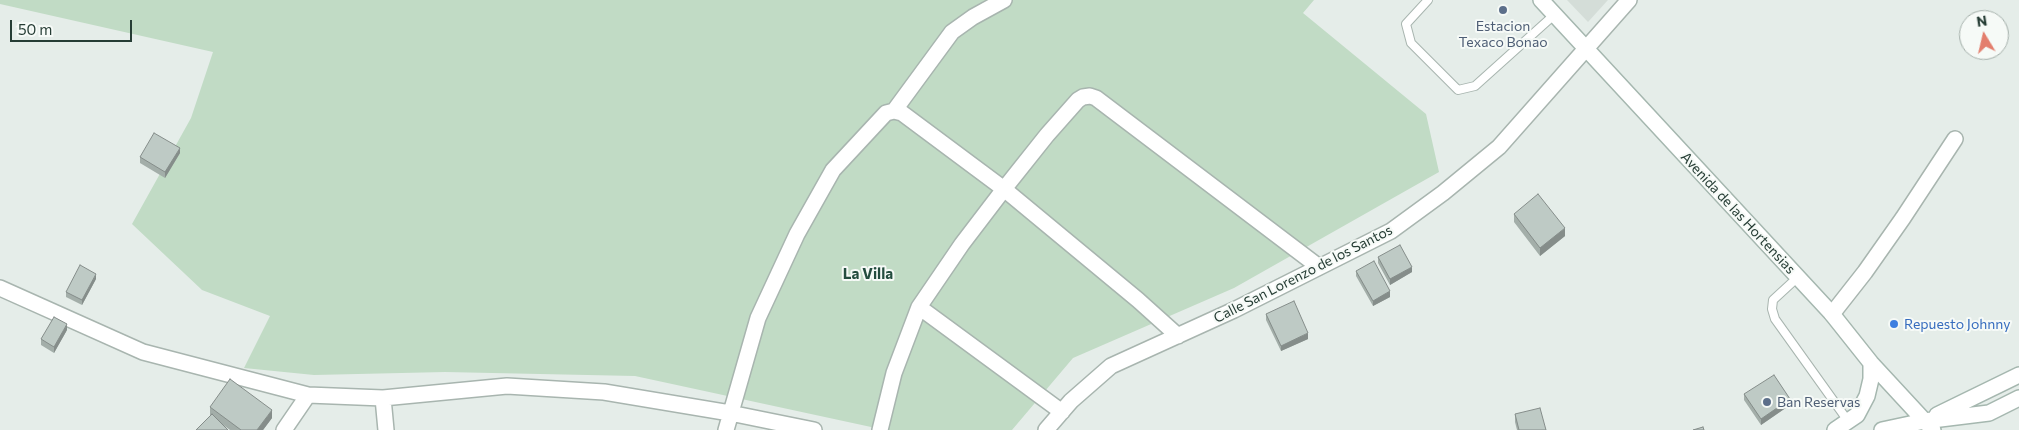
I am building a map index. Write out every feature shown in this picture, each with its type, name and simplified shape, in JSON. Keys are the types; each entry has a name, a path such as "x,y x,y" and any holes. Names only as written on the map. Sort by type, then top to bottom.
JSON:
{"street":[{"path":"894,111 952,32 973,17 1004,0"},
{"name":"Avenida de las Hortensias","path":"1541,0 1832,314 1871,363 1929,426"},
{"name":"Calle San Lorenzo de los Santos","path":"1046,430 1062,412 1111,366 1234,310 1391,231 1444,193 1499,147 1629,0"},
{"path":"880,430 894,374 919,307 962,244 1004,189 1078,100 1090,96 1096,98 1319,267"},
{"path":"726,430 758,318 797,234 833,170 886,113 894,111 902,113 1004,189 1138,300 1178,336"},
{"path":"1832,314 1886,241 1955,139"},
{"path":"0,288 143,352 308,395 383,398 507,386 604,392 730,413 814,430"},
{"path":"919,307 1062,412"},
{"path":"1835,430 1857,415 1868,396 1871,363"},
{"path":"1929,426 2019,375"},
{"path":"284,430 308,395"},
{"path":"383,398 386,430"},
{"path":"1882,430 1929,426 1990,412 2019,398"}],"lane":[{"path":"1428,0 1406,24 1411,44 1458,90 1475,86 1554,14"},
{"path":"1798,277 1773,300 1772,309 1775,319 1848,421"}],"shaded area":[{"path":"1567,0 1608,0 1588,22"}],"green space":[{"path":"0,0 1314,0 1303,13 1426,114 1439,172 1234,288 1073,358 1012,430 885,430 635,376 445,372 314,375 244,368 270,316 202,290 132,224 191,118 213,52 0,4"}],"building":[{"path":"154,133 180,148 165,172 140,157"},
{"path":"1538,194 1565,228 1540,248 1514,214"},
{"path":"1400,245 1412,267 1390,279 1378,257"},
{"path":"1374,261 1390,291 1373,301 1356,271"},
{"path":"80,265 96,274 82,300 66,292"},
{"path":"1294,301 1308,333 1281,346 1266,314"},
{"path":"54,317 67,324 54,347 41,339"},
{"name":"Ban Reservas","path":"1774,375 1790,399 1761,419 1744,394"},
{"path":"230,379 272,410 257,430 241,430 210,407"},
{"path":"1540,408 1546,430 1519,430 1515,414"},
{"path":"212,414 228,430 196,430"},
{"path":"1703,427 1704,430 1693,430"}],"place":[{"name":"Estacion Texaco Bonao","path":"1503,10"},
{"name":"Repuesto Johnny","path":"1894,324"},
{"name":"Ban Reservas","path":"1767,402"}],"district":[{"name":"La Villa","path":"868,274"}]}
